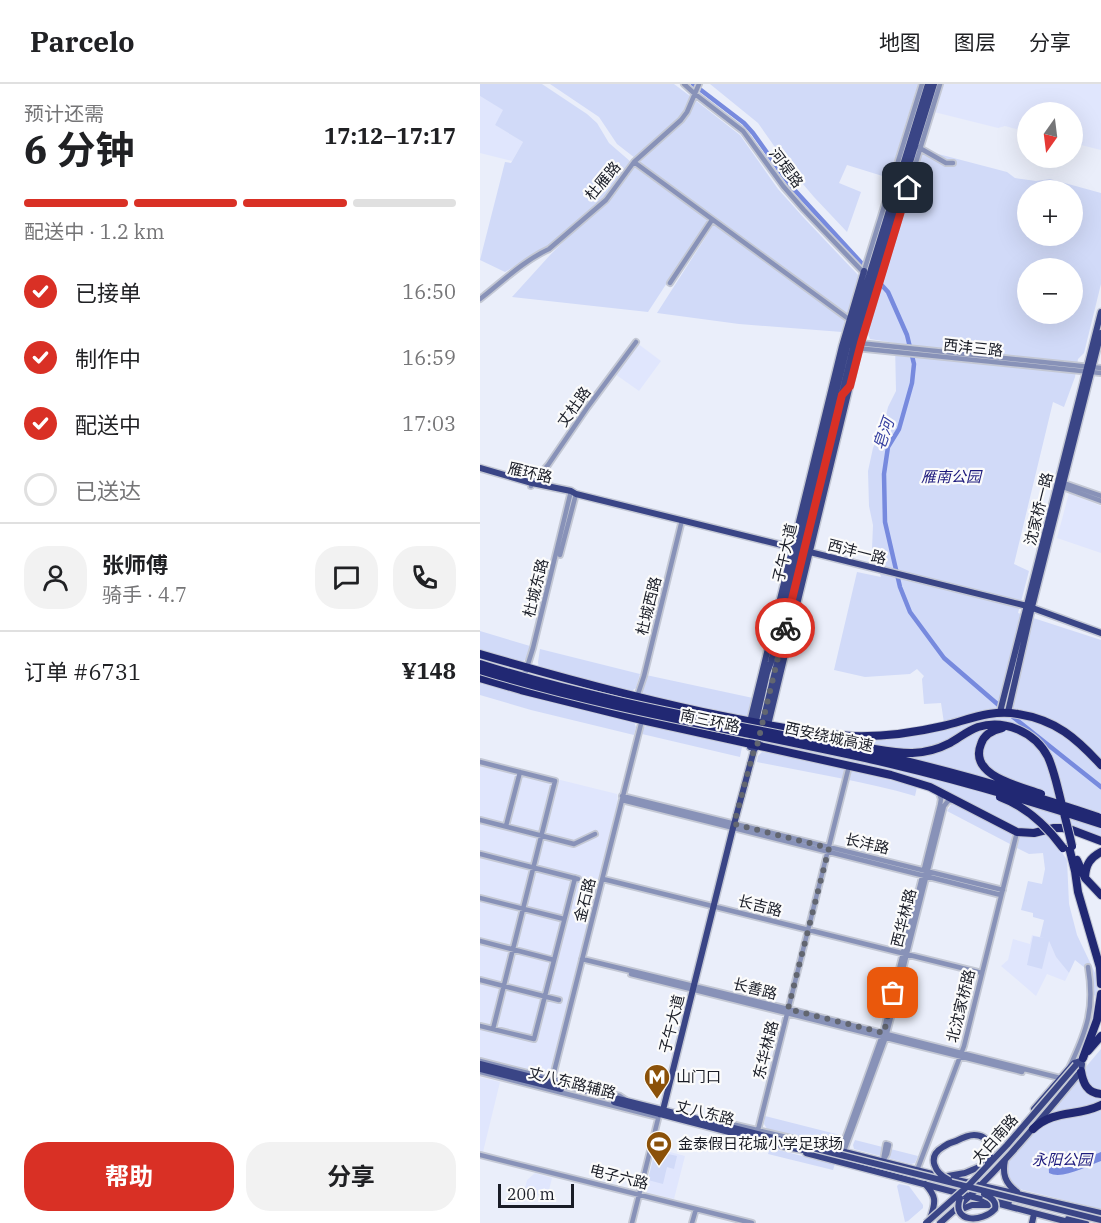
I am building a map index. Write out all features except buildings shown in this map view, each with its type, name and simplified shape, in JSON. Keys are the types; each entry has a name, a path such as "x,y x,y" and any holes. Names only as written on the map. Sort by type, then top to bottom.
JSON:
{"highway":[{"name":"南三环路","path":"480,654 535,671 637,697 759,723 839,735 881,735 922,730 1004,713 1041,719 1062,729 1082,744 1101,765"},
{"name":"西安绕城高速","path":"480,664 620,701 938,769 1016,791 1100,820"},
{"name":"西安绕城高速","path":"480,670 671,719 945,777 1100,820"},
{"name":"南三环路","path":"480,678 642,720 891,775 937,791 1017,832"},
{"path":"799,738 909,754 930,751 978,727 1000,725 1015,728 1035,740 1048,757 1056,784 1078,892 1100,967 1101,984"},
{"path":"1100,820 1058,800 1048,796 1000,779 991,774 979,759 984,737 994,730 1005,728 1024,735 1044,756 1049,769 1053,786 1056,796 1059,806 1068,847 1085,878 1101,895"},
{"path":"945,777 1022,807 1068,847"},
{"path":"1017,832 1034,833 1063,828 1101,841"},
{"path":"1085,878 1086,866 1090,859 1101,852"},
{"path":"1099,997 1097,1020 1080,1064 1086,1088 1101,1094"},
{"path":"1080,1064 1101,1036"},
{"path":"1080,1064 1101,1042"},
{"path":"1033,1129 1040,1122 1051,1117 1083,1112 1101,1105"}],"main road":[{"name":"子午大道","path":"912,145 928,84"},
{"name":"子午大道","path":"660,1113 750,749 754,745 851,345 866,273 872,266 934,84"},
{"name":"子午大道","path":"851,345 875,286 872,266"},
{"path":"800,551 850,386 850,320 866,273"},
{"name":"沈家桥一路","path":"1004,713 1089,370 1101,312"},
{"name":"沈家桥一路","path":"1089,370 1101,333"},
{"path":"759,723 851,345"},
{"path":"839,394 850,386"},
{"name":"雁环路","path":"480,470 573,494"},
{"name":"西沣一路","path":"573,494 1030,608 1101,635"},
{"name":"沈家桥一路","path":"1004,713 1005,698 1030,608"},
{"path":"940,1223 951,1214 971,1196 982,1186 1033,1129 1080,1064 1074,1063 985,1166 968,1182 959,1195 958,1204 960,1214 964,1218 972,1220 989,1215 995,1209 995,1203 991,1197 984,1194"},
{"name":"太白南路","path":"927,1221 969,1185 1080,1064"},
{"name":"太白南路","path":"927,1221 1006,1151 1080,1064"},
{"name":"丈八东路","path":"480,1066 628,1101 660,1113 709,1121 786,1144 843,1151 1020,1194 1101,1218"},
{"name":"丈八东路","path":"552,1082 696,1124 756,1135"},
{"path":"944,1177 965,1173 985,1166 990,1159 991,1148 985,1138 968,1136 937,1151 934,1159 938,1173 946,1178 957,1184"},
{"path":"786,1144 959,1195 971,1196 1072,1223"},
{"name":"丈八东路","path":"809,1147 992,1195"},
{"name":"丈八东路","path":"809,1147 984,1194 1101,1218"},
{"path":"1006,1159 1005,1178 1011,1188 1020,1194"},
{"path":"924,1184 934,1198 927,1221"},
{"path":"992,1195 1026,1208 1086,1223"},
{"path":"951,1214 972,1205 1007,1206"},
{"path":"1033,1223 1035,1214"}],"street":[{"name":"河堤路","path":"684,84 743,131 783,186 866,273"},
{"name":"杜雁路","path":"480,299 522,265 549,249 606,200 634,162 681,120 699,84"},
{"path":"875,286 881,277 912,145 922,84"},
{"path":"912,145 940,84"},
{"path":"912,145 946,163 953,163"},
{"path":"634,162 850,320"},
{"path":"670,283 712,220"},
{"name":"丈杜路","path":"532,485 636,342"},
{"name":"西沣三路","path":"851,345 902,350 921,355 1089,370 1101,368"},
{"name":"西沣三路","path":"902,350 915,349 1101,373"},
{"path":"1061,484 1101,496"},
{"path":"1061,484 1101,501"},
{"name":"杜城东路","path":"522,690 573,494"},
{"name":"杜城东路","path":"535,671 533,661 573,494"},
{"name":"杜城西路","path":"637,697 682,521"},
{"name":"金石路","path":"552,1082 642,720"},
{"path":"480,762 555,781 493,1029"},
{"name":"东华林路","path":"756,1135 849,766"},
{"path":"506,826 520,772"},
{"name":"西华林路","path":"925,873 940,802 937,791"},
{"name":"长沣路","path":"622,798 1002,892"},
{"name":"西华林路","path":"843,1151 884,1035 944,804 951,800 957,801"},
{"path":"480,820 574,844 595,834"},
{"name":"北沈家桥路","path":"914,1181 961,1055 1017,832"},
{"path":"480,854 577,878 564,919 534,1039 480,1026"},
{"name":"长吉路","path":"603,879 982,973"},
{"path":"480,898 564,919"},
{"path":"480,941 554,960"},
{"name":"长善路","path":"582,960 1059,1079"},
{"path":"1068,1070 1087,1026 1091,999 1089,968"},
{"path":"480,980 559,1000"},
{"path":"1091,999 1099,997"},
{"name":"丈八东路辅路","path":"480,1066 660,1113"},
{"path":"632,1223 660,1113"},
{"path":"756,1135 809,1147"},
{"name":"电子六路","path":"480,1155 748,1222"},
{"path":"692,1223 696,1209"}],"shaded area":[{"path":"943,84 1101,84 1101,150 1083,146 1083,102 1017,102 1017,129 1005,126 998,128 934,112"},
{"path":"480,96 504,110 495,125 523,142 512,161 480,153"},
{"path":"637,343 661,361 639,391 615,374"},
{"path":"1069,493 1101,506 1101,553 1057,538"},
{"path":"480,760 617,794 618,805 551,1073 548,1074 480,1058"},
{"path":"1032,935 1048,939 1056,957 1069,973 1065,981 1047,974 1036,996 1001,966 1008,960 1013,939 1030,944"},
{"path":"480,1077 500,1082 483,1152 480,1152"},
{"path":"655,1148 685,1156 674,1199 645,1192"},
{"path":"535,1173 552,1178 548,1194 524,1192 527,1180"}],"green space":[{"path":"480,84 542,84 587,114 597,123 609,143 631,162 604,199 547,247 505,272 480,260 505,162 511,163 523,142 495,125 503,110 480,96"},
{"path":"550,84 674,84 690,96 682,114 635,158 617,144 599,117"},
{"path":"710,84 918,84 889,178 847,165 839,183 861,192 847,232 791,170 758,123"},
{"path":"695,100 740,135 778,189 859,276 848,315 640,162 685,120"},
{"name":"雁南公园","path":"923,150 1007,172 1015,178 1029,180 1017,180 1017,246 1083,246 1083,188 1101,193 1101,284 1084,353 1078,359 1075,377 1064,407 1053,402 1014,564 1029,571 1018,613 1101,640 1101,760 1078,738 1054,721 1027,711 994,710 944,723 941,703 924,704 922,679 924,676 917,669 910,674 865,677 834,670 857,572 881,577 872,549 873,525 869,506 868,471 873,448 896,391 895,343 870,339 867,331"},
{"path":"634,167 708,220 648,312 512,297 576,229 607,204"},
{"path":"714,224 846,321 842,332 739,324 657,313"},
{"path":"480,631 530,646 526,659 521,663 480,651"},
{"path":"540,649 640,674 636,688 630,692 539,669"},
{"path":"646,675 753,698 747,717 641,695"},
{"path":"480,682 634,722 636,727 634,735 480,695"},
{"path":"993,716 1016,716 1042,722 1064,735 1101,770 1101,839 1076,829 1031,830 1013,827 946,792 769,747 773,728 851,738"},
{"path":"647,725 742,747 740,757 642,734 643,728"},
{"path":"762,752 804,759 917,787 915,796 757,762"},
{"path":"953,802 1010,832 1012,836 1010,844 947,811"},
{"path":"1049,833 1067,860 1069,904 1077,935 1095,973 1097,997 1093,994 1089,967 1085,968 1075,960 1069,973 1056,957 1049,941 1042,969 1027,965 1033,936 1044,938 1040,937 1044,920 1033,917 1033,913 1021,910 1028,881 1042,884 1045,869 1043,853 1029,854 1017,848 1019,838 1022,836"},
{"path":"1101,1049 1101,1092 1089,1088 1084,1073 1085,1068"},
{"path":"1080,1076 1101,1095 1101,1103 1091,1108 1048,1115"},
{"name":"永阳公园","path":"1101,1109 1101,1209 1015,1188 1010,1184 1006,1172 1010,1159 1041,1125 1058,1117 1095,1112"},
{"path":"765,1116 840,1135 833,1144 767,1129 764,1124"},
{"path":"855,1140 918,1156 915,1163 911,1164 854,1149"},
{"path":"770,1148 835,1164 833,1170 768,1154"},
{"path":"655,1151 677,1156 674,1169 667,1167 663,1184 648,1180"},
{"path":"899,1184 909,1186 923,1205 923,1208 905,1222 897,1186"}],"water":[{"path":"1058,1152 1080,1158 1101,1152 1101,1161 1075,1172 1054,1175 1049,1173 1049,1167 1052,1158"}],"waterway":[{"name":"皂河","path":"693,84 744,123 790,185 888,292 907,335 914,364 912,383 899,429 888,447 884,474 885,522 900,587 910,612 944,658 1002,708"},
{"name":"皂河","path":"1008,713 1101,787"}],"way so far":[{"path":"785,628 757,746 734,824 829,848 788,1009 884,1033 893,993"}],"place":[{"name":"山门口","path":"657,1100"},
{"name":"金泰假日花城小学足球场","path":"659,1167"}],"route":[{"path":"785,628 842,395 850,386 908,188"}]}
